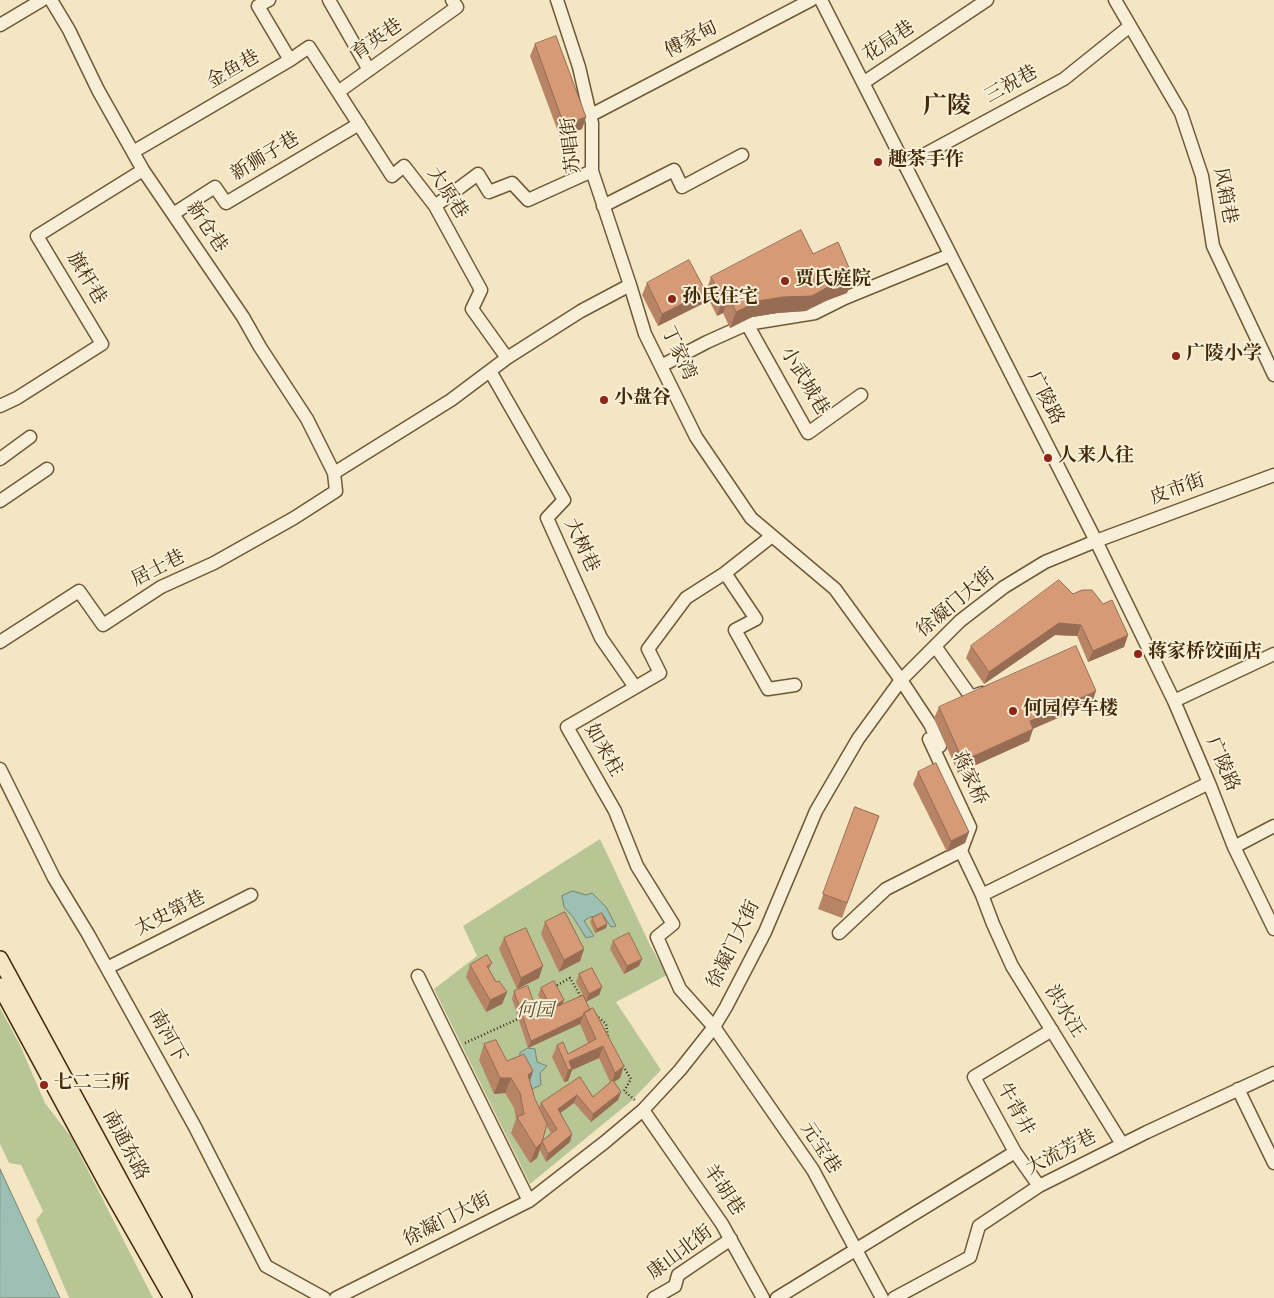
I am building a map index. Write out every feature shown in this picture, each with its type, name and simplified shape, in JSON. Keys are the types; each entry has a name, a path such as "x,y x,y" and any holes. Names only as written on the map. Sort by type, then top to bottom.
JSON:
{"main road":[{"name":"南通东路","path":"0,959 184,1298"},
{"name":"南通东路","path":"0,986 107,1184 172,1298"}],"street":[{"path":"0,25 42,0"},
{"name":"新仓巷","path":"51,0 69,30 98,90 143,170 243,317 260,348 307,420 334,473"},
{"name":"金鱼巷","path":"133,152 290,60 258,6 269,0"},
{"path":"330,0 369,70"},
{"name":"育英巷","path":"338,92 456,8 452,0"},
{"name":"苏唱街","path":"557,0 579,67 592,123 592,171 630,286"},
{"name":"傅家甸","path":"590,115 811,0"},
{"name":"广陵路","path":"821,0 1096,541 1174,701 1234,847 1272,922"},
{"name":"花局巷","path":"864,83 987,0"},
{"name":"风箱巷","path":"1115,0 1181,113 1202,176 1213,246 1274,375"},
{"name":"三祝巷","path":"905,165 1064,79 1130,26"},
{"name":"大原巷","path":"290,60 309,47 392,176 404,166 435,206 481,290 472,310 507,358"},
{"name":"新狮子巷","path":"173,214 215,187 226,203 359,124"},
{"path":"603,206 674,170 682,187 742,155"},
{"name":"旗杆巷","path":"0,406 17,398 102,344 37,236 143,170"},
{"path":"435,206 478,174 489,192 512,182 528,200 592,171"},
{"path":"661,366 747,324 815,313 845,298 950,255"},
{"path":"334,473 451,400 507,358 581,312 630,286"},
{"name":"丁家湾","path":"630,286 646,334 696,437 751,518 835,589 901,680"},
{"name":"小武城巷","path":"747,324 808,433 862,395"},
{"name":"大树巷","path":"490,371 564,500 547,518 601,638 635,687"},
{"path":"0,459 30,437"},
{"path":"0,501 47,469"},
{"name":"居士巷","path":"0,642 79,591 103,625 160,587 214,563 294,518 336,491 334,473"},
{"name":"皮市街","path":"1096,541 1274,475"},
{"name":"如来柱","path":"714,1027 680,989 657,937 673,924 637,866 615,811 567,727 660,673 648,649 686,598 725,572 772,536"},
{"name":"徐凝门大街","path":"336,1298 529,1201 643,1110 680,1070 714,1027 765,932 816,811 858,739 901,680 960,622 1004,587 1046,562 1096,541"},
{"path":"725,572 756,619 735,630 768,689 795,685"},
{"path":"935,646 971,697 997,686"},
{"path":"1174,701 1274,654"},
{"path":"901,680 930,724 940,746"},
{"name":"蒋家桥","path":"901,680 970,827 961,851"},
{"name":"南河下","path":"0,769 54,878 107,968 195,1127 266,1266 324,1298"},
{"path":"839,933 886,889 961,851 982,895 1209,783"},
{"path":"1234,847 1274,826"},
{"name":"太史第巷","path":"107,968 251,895"},
{"name":"洪水汪","path":"982,895 1012,966 1122,1144"},
{"path":"418,976 529,1201"},
{"name":"元宝巷","path":"714,1027 812,1170 882,1298"},
{"name":"牛背井","path":"1039,1186 1015,1152 974,1077 1052,1030"},
{"name":"大流芳巷","path":"894,1298 970,1257 979,1226 1039,1186 1122,1144 1274,1073"},
{"path":"1238,1089 1274,1163"},
{"name":"羊胡巷","path":"643,1110 722,1224 763,1298"},
{"path":"777,1298 1015,1152"},
{"name":"康山北街","path":"654,1298 674,1286 678,1275 731,1240"}],"path":[{"path":"557,993 554,986 570,978 583,1000 576,1002"},
{"path":"594,1013 606,1024 609,1044"},
{"path":"454,1048 518,1019"},
{"path":"622,1065 631,1079 624,1092 634,1098"}],"green space":[{"name":"何园","path":"600,839 650,945 667,975 616,1002 661,1070 630,1102 530,1184 434,989 477,956 463,926"},
{"path":"0,1008 20,1045 45,1103 71,1137 153,1298 69,1298 36,1220 43,1211 21,1165 9,1163 0,1144"}],"water":[{"path":"573,891 586,895 592,893 606,907 616,926 611,927 603,915 590,917 584,921 594,936 586,938 573,917 564,907 562,896"},
{"path":"528,1048 535,1049 537,1062 547,1066 540,1073 541,1085 532,1089 520,1065 520,1053"},
{"path":"0,1169 60,1298 0,1298"}],"building":[{"path":"556,36 586,117 564,125 535,44"},
{"name":"贾氏庭院","path":"801,230 813,254 838,242 853,277 812,296 783,297 758,301 736,312 729,297 723,300 711,277"},
{"name":"孙氏住宅","path":"689,260 706,292 662,314 647,283"},
{"path":"1059,580 1073,594 1082,590 1092,590 1103,604 1112,600 1128,635 1093,651 1081,625 1059,623 989,672 971,646"},
{"name":"何园停车楼","path":"1076,646 1096,691 1030,721 1033,729 963,761 939,707"},
{"path":"936,763 969,832 951,841 918,772"},
{"path":"855,807 879,816 847,903 823,894"},
{"path":"565,912 584,949 564,960 545,922"},
{"path":"602,913 607,924 597,929 592,918"},
{"path":"526,928 543,966 521,978 504,938"},
{"path":"629,933 642,959 627,966 613,941"},
{"path":"487,955 492,963 487,966 496,982 499,981 507,992 490,1000 470,965"},
{"path":"592,968 602,987 589,994 579,974"},
{"path":"554,981 564,1000 551,1007 541,988"},
{"path":"528,986 538,1015 583,995 590,1010 584,1013 583,1016 531,1041 514,991"},
{"path":"593,1008 624,1066 615,1073 603,1046 569,1061 572,1069 568,1070 557,1045 563,1042 568,1054 596,1039 584,1013"},
{"path":"496,1040 507,1061 524,1054 533,1071 528,1075 535,1099 547,1124 542,1142 536,1148 517,1117 524,1114 520,1093 511,1078 500,1078 484,1044"},
{"path":"580,1077 593,1097 613,1080 621,1092 593,1114 577,1095 558,1109 572,1134 548,1154 542,1141 557,1129 541,1103"}],"place":[{"name":"趣茶手作","path":"878,162"},
{"name":"贾氏庭院","path":"785,281"},
{"name":"孙氏住宅","path":"672,299"},
{"name":"广陵小学","path":"1176,356"},
{"name":"小盘谷","path":"604,400"},
{"name":"人来人往","path":"1048,458"},
{"name":"蒋家桥饺面店","path":"1138,654"},
{"name":"何园停车楼","path":"1013,711"},
{"name":"七二三所","path":"44,1085"}],"district":[{"name":"广陵","path":"947,109"}]}
